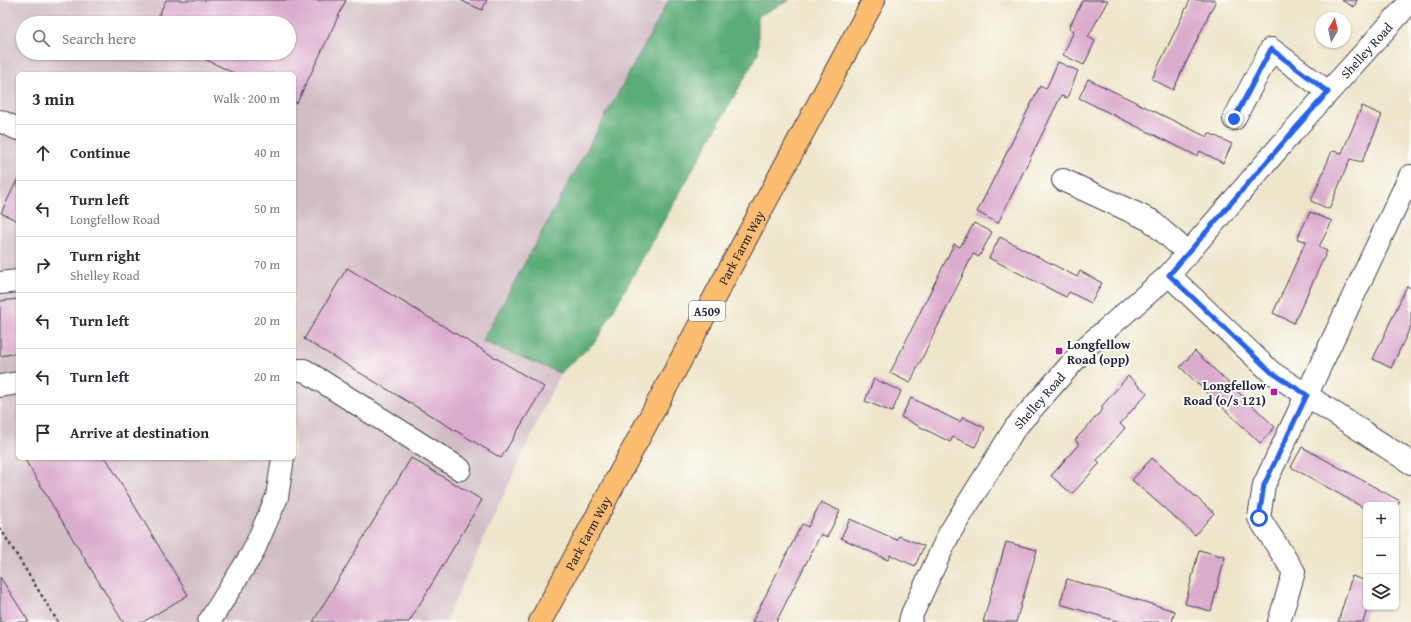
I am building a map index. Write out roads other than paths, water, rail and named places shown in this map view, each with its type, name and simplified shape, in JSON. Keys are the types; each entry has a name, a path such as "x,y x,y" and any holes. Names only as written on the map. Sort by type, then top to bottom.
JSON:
{"highway":[{"name":"Park Farm Way","path":"540,622 874,0"}],"street":[{"name":"Shelley Road","path":"910,622 912,614 949,534 1015,428 1086,347 1169,275 1295,129 1411,1"},
{"path":"1234,119 1271,49 1328,92"},
{"path":"0,121 16,128"},
{"path":"1279,622 1294,572 1259,518 1264,485 1410,176"},
{"path":"1063,180 1150,220 1188,254"},
{"path":"1169,275 1271,372 1411,463"},
{"path":"0,283 16,281"},
{"path":"296,370 304,370 460,469"},
{"path":"0,386 16,383"},
{"path":"209,622 252,554 277,497 283,460"}],"place":[{"name":"Longfellow Road (opp)","path":"1059,351"},
{"name":"Longfellow Road (o/s 121)","path":"1274,392"}]}
